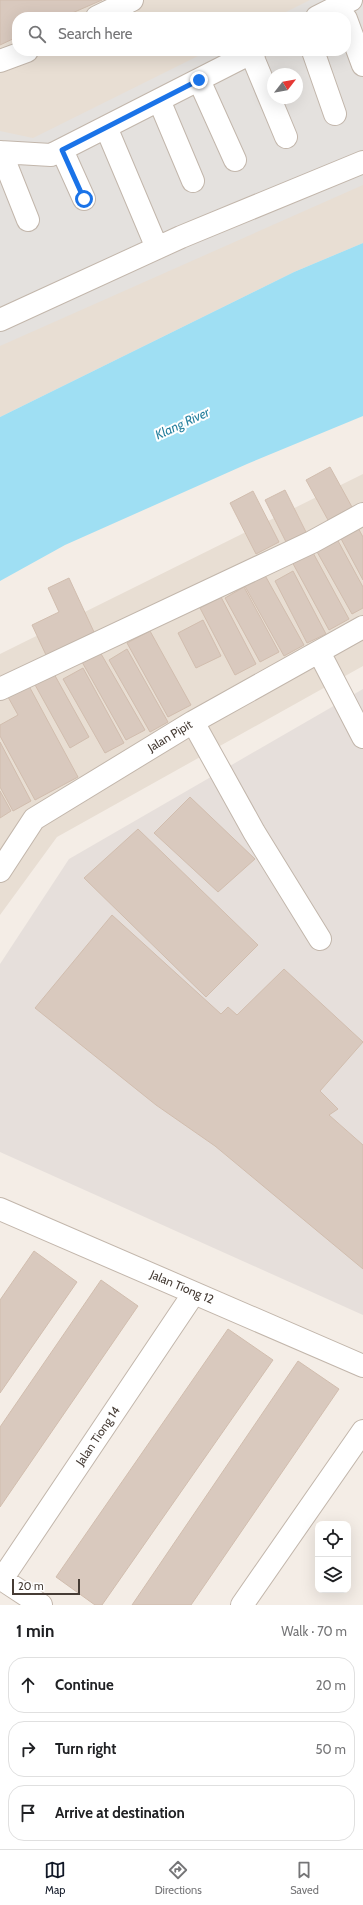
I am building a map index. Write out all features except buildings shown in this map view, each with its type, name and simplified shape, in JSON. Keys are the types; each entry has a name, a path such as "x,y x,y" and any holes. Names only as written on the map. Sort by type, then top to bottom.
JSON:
{"street":[{"path":"107,12 132,0"},
{"path":"351,26 363,66"},
{"path":"0,61 14,56"},
{"path":"28,220 0,152 51,155 245,56"},
{"path":"255,56 286,137"},
{"path":"315,56 335,114"},
{"path":"199,80 235,160"},
{"path":"159,100 192,181"},
{"path":"106,127 157,248"},
{"path":"62,150 84,199"},
{"path":"0,320 157,248 363,162"},
{"path":"0,689 312,542 363,514"},
{"name":"Jalan Pipit","path":"0,871 34,819 193,722 363,627"},
{"path":"319,652 363,737"},
{"path":"193,722 254,832 320,939"},
{"name":"Jalan Tiong 12","path":"3,1217 194,1293 363,1366"},
{"name":"Jalan Tiong 14","path":"1,1579 194,1293"},
{"path":"242,1605 363,1431"},
{"path":"1,1579 41,1605"}],"shaded area":[{"path":"0,0 363,0 363,243 294,272 0,417"},
{"path":"310,0 363,0 363,185 0,346 0,131 33,138 198,56 351,56 351,12 286,12"},
{"path":"363,474 363,666 57,837 0,915 0,654"},
{"path":"363,689 363,1315 0,1152 0,964 69,859"}],"water":[{"name":"Klang River","path":"363,243 363,416 247,464 65,545 0,581 0,417 294,272"}],"route":[{"path":"84,199 62,150 199,80"}]}
